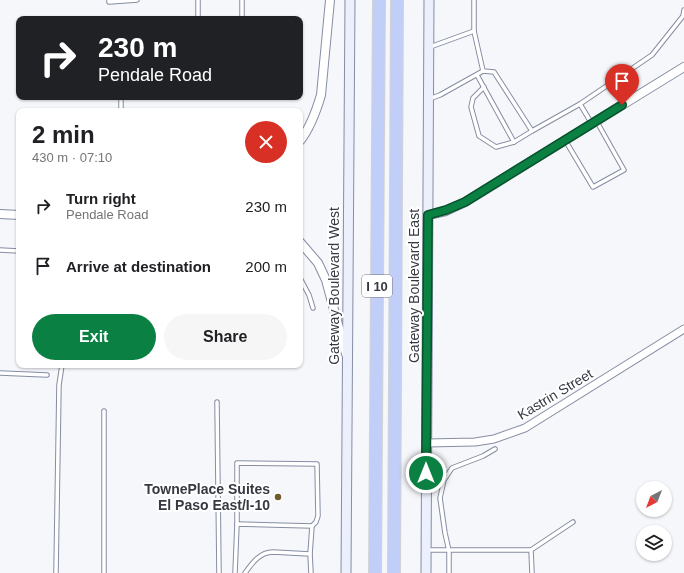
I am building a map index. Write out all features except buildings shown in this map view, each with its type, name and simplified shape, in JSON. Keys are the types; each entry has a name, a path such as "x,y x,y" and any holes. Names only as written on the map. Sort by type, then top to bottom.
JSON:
{"highway":[{"name":"I 10","path":"375,573 380,0"},
{"name":"I 10","path":"394,573 397,0"}],"main road":[{"name":"Gateway Boulevard West","path":"346,573 350,0"},
{"name":"Gateway Boulevard East","path":"426,573 430,0"}],"street":[{"path":"303,136 317,109 321,95 330,0"},
{"path":"428,215 446,210 465,202 684,67"},
{"path":"0,214 16,215"},
{"path":"303,246 318,263 326,280 347,361"},
{"name":"Kastrin Street","path":"427,443 475,442 494,439 525,428 684,329"}],"lane":[{"path":"109,0 109,2 137,0"},
{"path":"198,0 198,16"},
{"path":"242,0 242,16"},
{"path":"474,0 474,31 483,71"},
{"path":"484,87 473,98 471,108 479,136 496,147 514,142 580,104 652,55 683,16 684,10"},
{"path":"429,48 474,31"},
{"path":"429,99 440,96 483,71 494,72 532,131"},
{"path":"477,75 514,142"},
{"path":"565,140 593,187 624,170 594,122 580,104"},
{"path":"0,250 16,251"},
{"path":"303,284 313,308"},
{"path":"56,573 59,385 62,368"},
{"path":"0,373 47,375"},
{"path":"218,402 219,573"},
{"path":"104,411 104,573"},
{"path":"448,573 449,551 440,498 444,480 452,468 483,456 495,449"},
{"path":"235,573 237,464 318,464 318,516 316,522 312,526 310,554 312,573"},
{"path":"426,550 531,550 573,522"},
{"path":"237,524 312,526"},
{"path":"531,550 532,573"},
{"path":"245,573 257,558 268,552 310,554"}],"place":[{"name":"TownePlace Suites El Paso East/I-10","path":"278,497"}],"route":[{"path":"426,473 428,215 446,210 465,202 622,105"}]}
